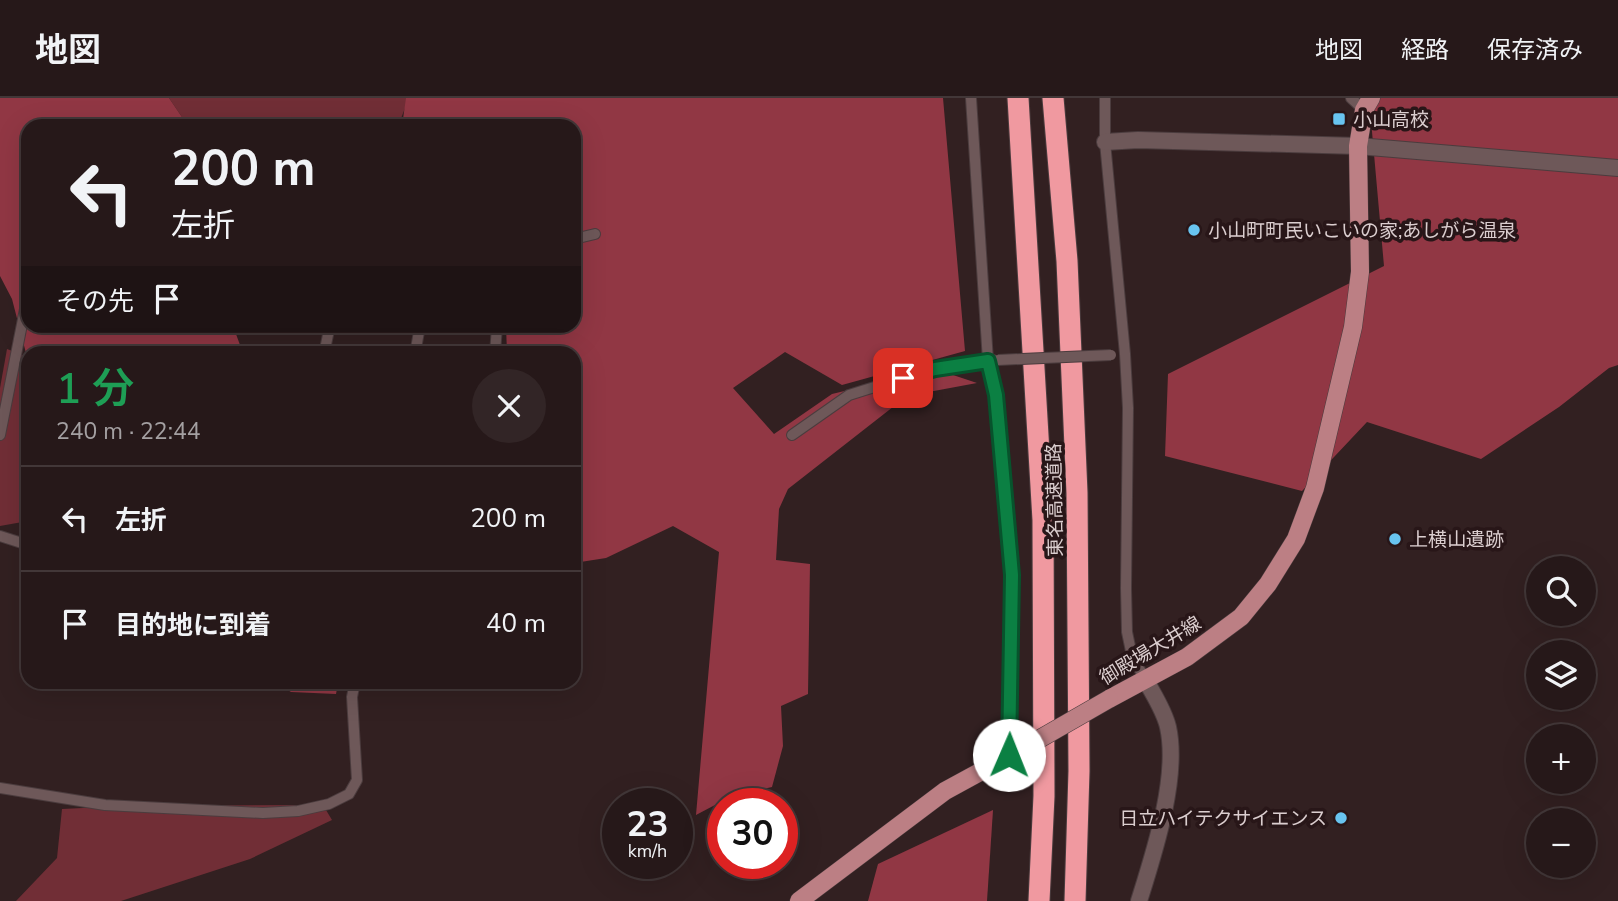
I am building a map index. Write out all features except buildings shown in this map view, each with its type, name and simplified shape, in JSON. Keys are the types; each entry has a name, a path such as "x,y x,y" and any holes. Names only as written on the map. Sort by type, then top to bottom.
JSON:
{"highway":[{"name":"東名高速道路","path":"1018,98 1043,520 1044,796 1039,901"},
{"name":"東名高速道路","path":"1053,98 1067,261 1077,493 1079,771 1075,901"}],"main road":[{"name":"御殿場大井線","path":"799,901 945,791 1187,657 1241,617 1268,584 1296,539 1315,488 1353,327 1360,272 1358,146 1362,102"}],"street":[{"path":"971,98 1012,575 1015,752"},
{"path":"1105,98 1105,142 1128,408 1127,632 1132,656 1159,704 1168,728 1171,767 1158,838 1139,901"},
{"path":"1105,142 1138,140 1358,146 1618,168"},
{"path":"581,237 595,234"},
{"path":"0,435 21,329"},
{"path":"792,435 849,396 935,369 993,360 1125,354"},
{"path":"0,536 21,543"},
{"path":"0,788 106,805 263,813 298,811 329,804 349,794 357,780 354,689"}],"shaded area":[{"path":"0,98 169,98 183,119 21,119 21,333 236,333 240,346 24,346 12,299 0,276"},
{"path":"169,98 409,98 401,119 183,119"},
{"path":"406,98 943,98 965,351 842,385 785,352 733,388 774,434 832,394 935,369 977,383 907,396 788,489 779,509 776,560 810,564 808,694 781,706 783,746 772,787 707,788 707,809 696,815 719,552 673,526 606,558 581,562 581,346 507,346 506,333 581,333 581,119 403,119"},
{"path":"1369,98 1618,98 1618,365 1609,368 1559,407 1481,459 1367,422 1302,491 1165,456 1168,374 1384,266"},
{"path":"7,349 21,354 21,522 0,526 0,388"},
{"path":"286,689 337,689 336,694 291,692"},
{"path":"323,805 332,820 250,859 121,901 16,901 57,858 62,809"},
{"path":"993,810 987,901 868,901 878,864"}],"place":[{"name":"小山高校","path":"1339,119"},
{"name":"小山町町民いこいの家;あしがら温泉","path":"1194,230"},
{"name":"上横山遺跡","path":"1395,539"},
{"name":"日立ハイテクサイエンス","path":"1341,818"}],"route":[{"path":"903,378 935,369 988,361 996,395 1012,575 1009,755"}]}
